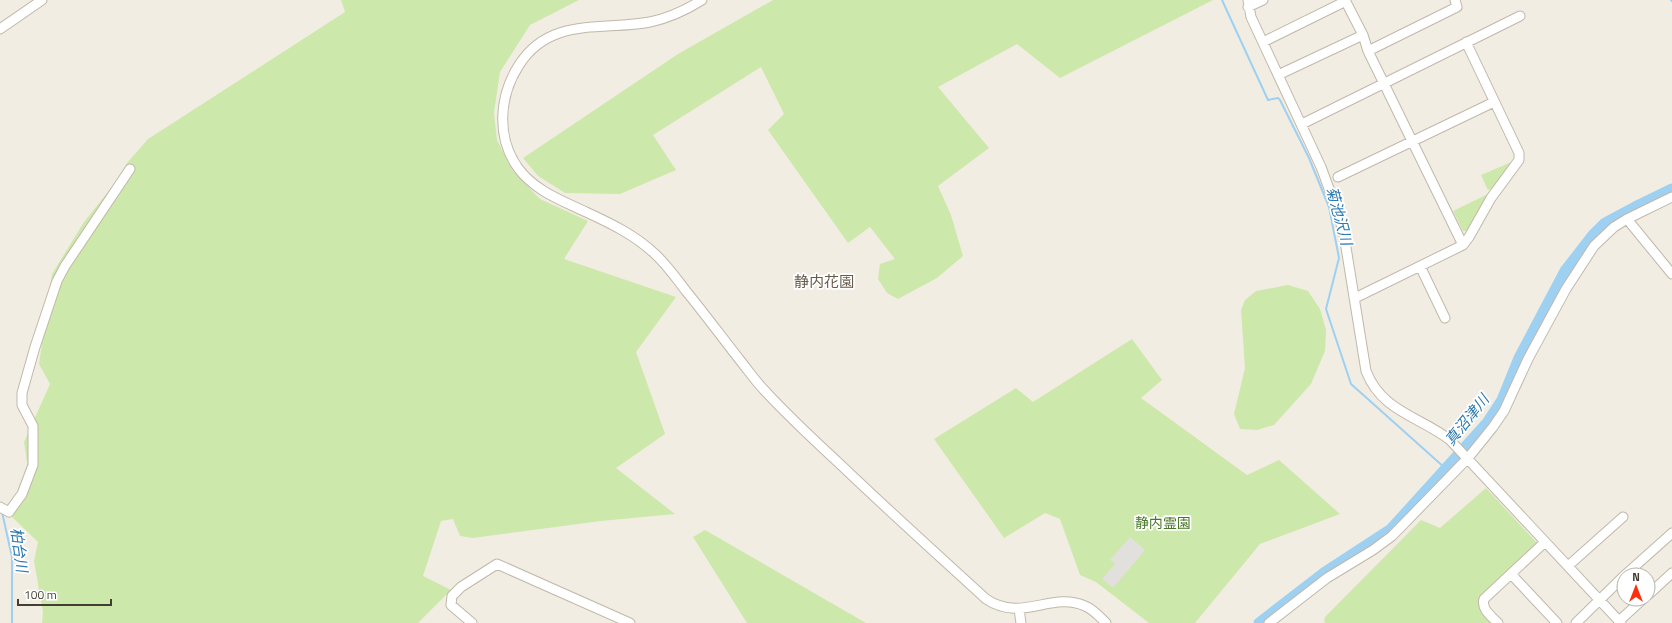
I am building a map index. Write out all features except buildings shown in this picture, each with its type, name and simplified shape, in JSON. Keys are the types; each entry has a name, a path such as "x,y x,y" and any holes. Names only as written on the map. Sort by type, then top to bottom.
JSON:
{"street":[{"path":"0,29 42,0"},
{"path":"702,0 678,13 650,22 579,27 564,31 550,37 529,52 520,63 512,77 506,90 503,104 504,132 511,155 527,179 552,197 587,212 629,234 657,255 764,391 802,429 986,599 998,607 1019,610 1061,602 1078,603 1094,611 1106,623"},
{"path":"1263,0 1248,4 1278,76 1321,167 1338,213 1344,235 1366,371 1376,391 1394,407 1438,430 1458,447 1620,622 1635,607"},
{"path":"1368,51 1457,7 1455,0"},
{"path":"1263,42 1346,1 1363,35 1368,51 1463,245"},
{"path":"1302,124 1520,16"},
{"path":"1278,76 1363,35"},
{"path":"1354,298 1463,245 1491,198 1519,160 1520,156 1515,143 1466,42"},
{"path":"1338,177 1494,102"},
{"path":"0,506 9,512 22,494 33,465 33,426 22,405 22,393 35,347 57,281 65,266 130,169"},
{"path":"1269,623 1327,578 1373,550 1392,536 1493,427 1504,411 1528,360 1584,260 1594,246 1605,235 1628,219 1672,197"},
{"path":"1628,219 1672,274"},
{"path":"1420,266 1445,318"},
{"path":"1568,566 1623,517"},
{"path":"1635,567 1672,533"},
{"path":"1498,623 1484,609 1482,604 1487,595 1545,542"},
{"path":"472,623 451,605 452,596 461,587 497,564 630,623"},
{"path":"1656,588 1672,573"},
{"path":"1511,574 1557,623"},
{"path":"1576,623 1616,585"},
{"path":"1019,610 1021,623"}],"green space":[{"path":"341,0 579,0 530,25 500,72 494,113 497,140 512,170 540,199 588,221 564,259 676,297 636,352 665,434 616,468 675,514 601,521 473,538 460,536 453,519 441,521 423,576 451,590 418,623 42,623 43,612 34,561 38,542 10,515 33,475 27,462 24,442 50,384 39,364 52,274 84,222 119,178 127,163 148,139 345,12"},
{"path":"773,0 1213,0 1060,78 1017,44 938,87 989,148 938,186 951,215 963,256 937,278 898,299 887,293 878,279 880,264 895,259 870,227 848,243 768,130 784,114 761,67 653,135 676,170 620,194 565,193 538,176 523,158 678,54"},
{"path":"1514,161 1493,188 1488,190 1481,175"},
{"path":"1488,194 1467,231 1463,231 1453,211"},
{"path":"1288,285 1308,291 1320,309 1326,330 1325,351 1311,384 1274,425 1257,430 1240,429 1234,414 1245,368 1241,310 1245,300 1256,291"},
{"name":"静内霊園","path":"1132,339 1162,380 1141,398 1247,475 1279,460 1340,514 1260,544 1195,623 1149,623 1096,582 1080,575 1060,519 1045,513 1004,538 934,439 1016,388 1033,402"},
{"path":"1486,488 1537,543 1480,596 1479,607 1493,623 1324,622 1325,617 1421,520 1440,528"},
{"path":"705,530 866,623 747,623 693,537"}],"shaded area":[{"path":"1130,537 1145,550 1113,588 1102,579 1115,564 1110,560"}],"waterway":[{"name":"菊池沢川","path":"1222,0 1268,100 1278,98 1280,100 1309,158 1329,207 1339,258 1326,309 1351,384 1445,468"},
{"name":"真沼津川","path":"1259,623 1325,572 1391,529 1487,423 1502,400 1519,358 1565,271 1593,235 1605,223 1672,189"},
{"name":"柏台川","path":"2,512 12,557 12,623"}],"district":[{"name":"静内花園","path":"824,282"}]}
